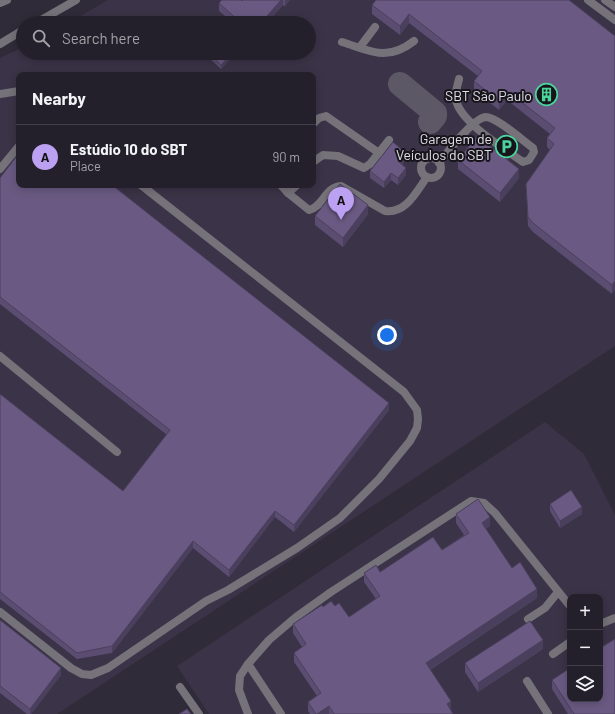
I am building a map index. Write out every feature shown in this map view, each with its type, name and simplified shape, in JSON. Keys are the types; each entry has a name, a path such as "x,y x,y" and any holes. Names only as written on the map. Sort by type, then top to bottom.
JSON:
{"street":[{"path":"0,3 7,0"},
{"path":"48,16 76,0"},
{"path":"588,0 615,20"},
{"path":"605,0 615,8"},
{"path":"360,48 375,27"},
{"path":"0,44 16,34"},
{"path":"342,42 384,54 395,53 414,41"},
{"path":"439,163 433,158 423,161 421,169 423,175 435,178 439,174 439,163 472,125 481,118 490,118 533,148 534,152 529,160 523,162 472,125 459,108 456,100 459,79"},
{"path":"0,94 16,91"},
{"path":"316,121 319,118 326,116 379,153"},
{"path":"316,160 322,155 338,156 364,168 370,164 389,140"},
{"path":"0,169 16,150"},
{"path":"284,188 309,210 317,207 332,188 341,186 385,211 392,212 397,211 408,203 427,177"},
{"path":"0,612 71,668 82,674 91,675 98,673 121,660 206,601 228,590 297,548 340,518 379,478 410,441 417,428 417,410 404,392 146,188"},
{"path":"288,193 294,188"},
{"path":"0,356 117,452"},
{"path":"248,714 239,690 240,676 248,664 269,640 302,612 470,500 484,503 495,513 567,602"},
{"path":"528,619 545,608 558,592"},
{"path":"603,623 615,618"},
{"path":"553,654 567,644"},
{"path":"248,664 281,714"},
{"path":"527,681 548,714"},
{"path":"180,687 199,714"}],"shaded area":[{"path":"108,0 615,0 615,346 57,714 0,714 0,58 16,50 16,60 316,60 316,16 80,16"},
{"path":"545,422 584,454 615,515 615,714 209,714 177,666"}],"building":[{"path":"222,0 281,0 267,16 233,16 219,3"},
{"name":"SBT São Paulo","path":"376,0 569,0 615,36 615,281 612,285 533,223 528,217 526,184 554,144 547,138 555,128 507,91 499,101 474,81 482,71 409,14 400,26 372,5"},
{"path":"216,60 226,60 221,65"},
{"path":"477,136 519,169 500,193 458,160"},
{"path":"393,142 406,153 399,162 406,168 398,178 391,173 384,182 370,171"},
{"path":"16,157 16,188 116,188 389,403 294,525 275,511 229,570 193,541 112,646 77,653 0,592 0,394 123,491 170,430 0,297 0,178"},
{"path":"340,184 368,205 343,238 315,216"},
{"path":"571,490 582,507 560,521 550,504"},
{"path":"478,499 490,517 482,523 512,568 520,562 537,589 426,663 451,701 447,704 453,714 334,714 329,706 316,714 308,702 321,693 294,653 306,644 293,624 322,605 323,607 331,601 335,606 339,603 349,617 380,596 364,573 376,565 380,572 433,537 442,550 469,533 456,514"},
{"path":"0,620 61,668 30,709 0,686"},
{"path":"530,621 543,640 478,683 465,663"},
{"path":"615,639 615,714 574,714 552,680 567,670 567,702 603,702 603,646"},
{"path":"187,709 191,714 179,714"}],"taxiway":[{"path":"400,84 435,113 435,116 430,122"}],"place":[{"name":"SBT São Paulo","path":"547,95"},
{"name":"Garagem de Veículos do SBT","path":"507,146"},
{"name":"Estúdio 10 do SBT","path":"341,220"}]}
